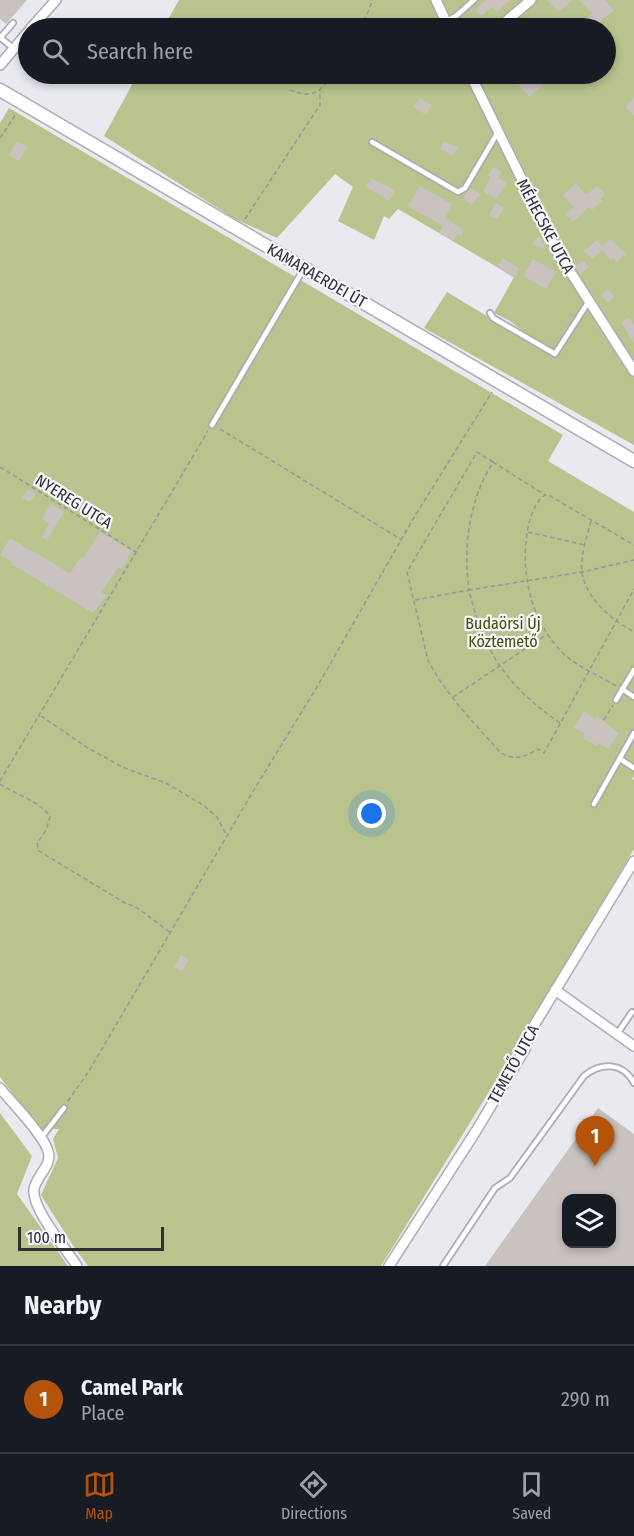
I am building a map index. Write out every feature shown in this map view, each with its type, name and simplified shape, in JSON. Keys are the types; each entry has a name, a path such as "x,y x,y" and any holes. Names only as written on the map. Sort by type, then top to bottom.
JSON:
{"street":[{"path":"40,18 56,0"},
{"path":"436,0 445,18"},
{"path":"510,18 531,0"},
{"path":"0,65 10,46 18,40"},
{"name":"MÉHECSKE UTCA","path":"475,84 553,243 634,371"},
{"name":"KAMARAERDEI ÚT","path":"0,90 634,461"},
{"name":"TEMETŐ UTCA","path":"389,1266 476,1131 525,1048 530,1032 634,861"},
{"path":"555,990 634,1046"},
{"path":"0,1088 41,1138 49,1156 34,1187 35,1198 77,1266"}],"lane":[{"path":"454,18 474,0"},
{"path":"10,46 0,38 14,23"},
{"path":"372,142 458,192 465,188 498,132"},
{"path":"212,425 304,268"},
{"path":"490,313 493,318 555,354 589,302"},
{"path":"616,700 634,670"},
{"path":"622,689 634,697"},
{"path":"594,804 634,733"},
{"path":"620,759 634,768"},
{"path":"617,1034 633,1012"},
{"path":"443,1266 495,1188 510,1178 584,1076 594,1068 608,1065 620,1069 630,1076 634,1083"},
{"path":"41,1138 64,1108"}],"path":[{"path":"365,18 373,0"},
{"path":"290,90 303,95 311,95 325,84"},
{"path":"239,229 320,105 320,90"},
{"path":"0,138 22,103"},
{"path":"64,1108 89,1071 402,540 499,381"},
{"path":"171,933 136,907 125,903 39,851 38,844 50,818 46,810 13,793 0,783 39,715 212,425 402,540"},
{"path":"634,545 555,498 545,495 477,452 407,572 428,660 452,698 501,753 512,759 525,757 538,749 544,753 634,589"},
{"path":"493,462 475,497 466,566 469,590 478,624 499,666 527,698 560,724"},
{"name":"NYEREG UTCA","path":"0,467 136,552"},
{"path":"545,495 537,503 527,532 524,560 526,581 535,608 548,634 567,656 622,689"},
{"path":"591,520 582,572 597,603 615,621 634,632"},
{"path":"527,532 585,545"},
{"path":"414,600 582,572 634,560"},
{"path":"452,698 548,634"},
{"path":"604,720 616,700"},
{"path":"39,715 108,759 166,783 203,805 217,817 227,837"}],"green space":[{"path":"179,0 634,0 634,445 424,328 447,292 520,336 523,331 494,313 514,277 398,209 389,219 384,216 374,240 338,221 353,187 335,174 277,238 235,219 104,136 133,84 616,84 616,18 169,18"},
{"name":"Budaörsi Új Köztemető","path":"9,108 563,435 548,461 634,512 634,776 632,779 634,780 634,849 507,1063 381,1266 88,1266 41,1195 58,1158 53,1139 59,1129 40,1129 0,1077 0,123"},
{"path":"0,1113 32,1156 17,1194 68,1266 0,1266"}],"building":[{"path":"0,0 27,0 6,24 0,19"},
{"path":"486,0 510,0 497,12 492,7 482,16 475,10"},
{"path":"547,0 573,0 558,12"},
{"path":"579,0 605,0 614,10 605,18 586,18 592,13"},
{"path":"518,84 540,84 542,86 529,97"},
{"path":"420,98 432,105 426,115 414,107"},
{"path":"634,98 634,116 625,106"},
{"path":"17,141 28,147 19,161 8,155"},
{"path":"444,141 458,148 453,156 440,149"},
{"path":"493,167 502,172 498,178 507,182 496,199 483,191 491,177 488,176"},
{"path":"371,178 395,190 389,201 366,187"},
{"path":"576,183 586,195 597,186 605,194 600,199 602,201 592,210 589,207 573,222 566,214 574,207 563,195"},
{"path":"420,186 452,204 445,218 464,230 461,236 450,230 457,235 453,241 439,233 443,226 408,206"},
{"path":"471,188 480,194 472,205 463,198"},
{"path":"496,203 504,208 497,219 489,215"},
{"path":"539,235 546,249 532,245"},
{"path":"610,239 626,254 617,262 613,258 610,260 602,250 592,259 584,251 597,240 602,246"},
{"path":"503,258 519,268 514,278 497,267"},
{"path":"533,259 556,272 546,289 523,276"},
{"path":"583,260 589,267 580,275 575,267"},
{"path":"607,289 615,297 608,303 601,295"},
{"path":"629,317 634,325 634,343 621,322"},
{"path":"28,489 36,494 30,502 22,498"},
{"path":"51,504 64,512 47,540 42,537 49,523 42,519"},
{"path":"100,532 132,551 122,569 119,567 101,592 107,595 93,613 11,564 12,562 0,555 10,538 70,573"},
{"path":"584,711 595,718 597,716 619,733 609,749 599,743 597,746 583,738 585,734 574,728"},
{"path":"181,955 189,960 182,971 174,967"},
{"path":"598,1108 634,1134 634,1266 485,1266"}],"place":[{"name":"Camel Park","path":"595,1166"}]}
